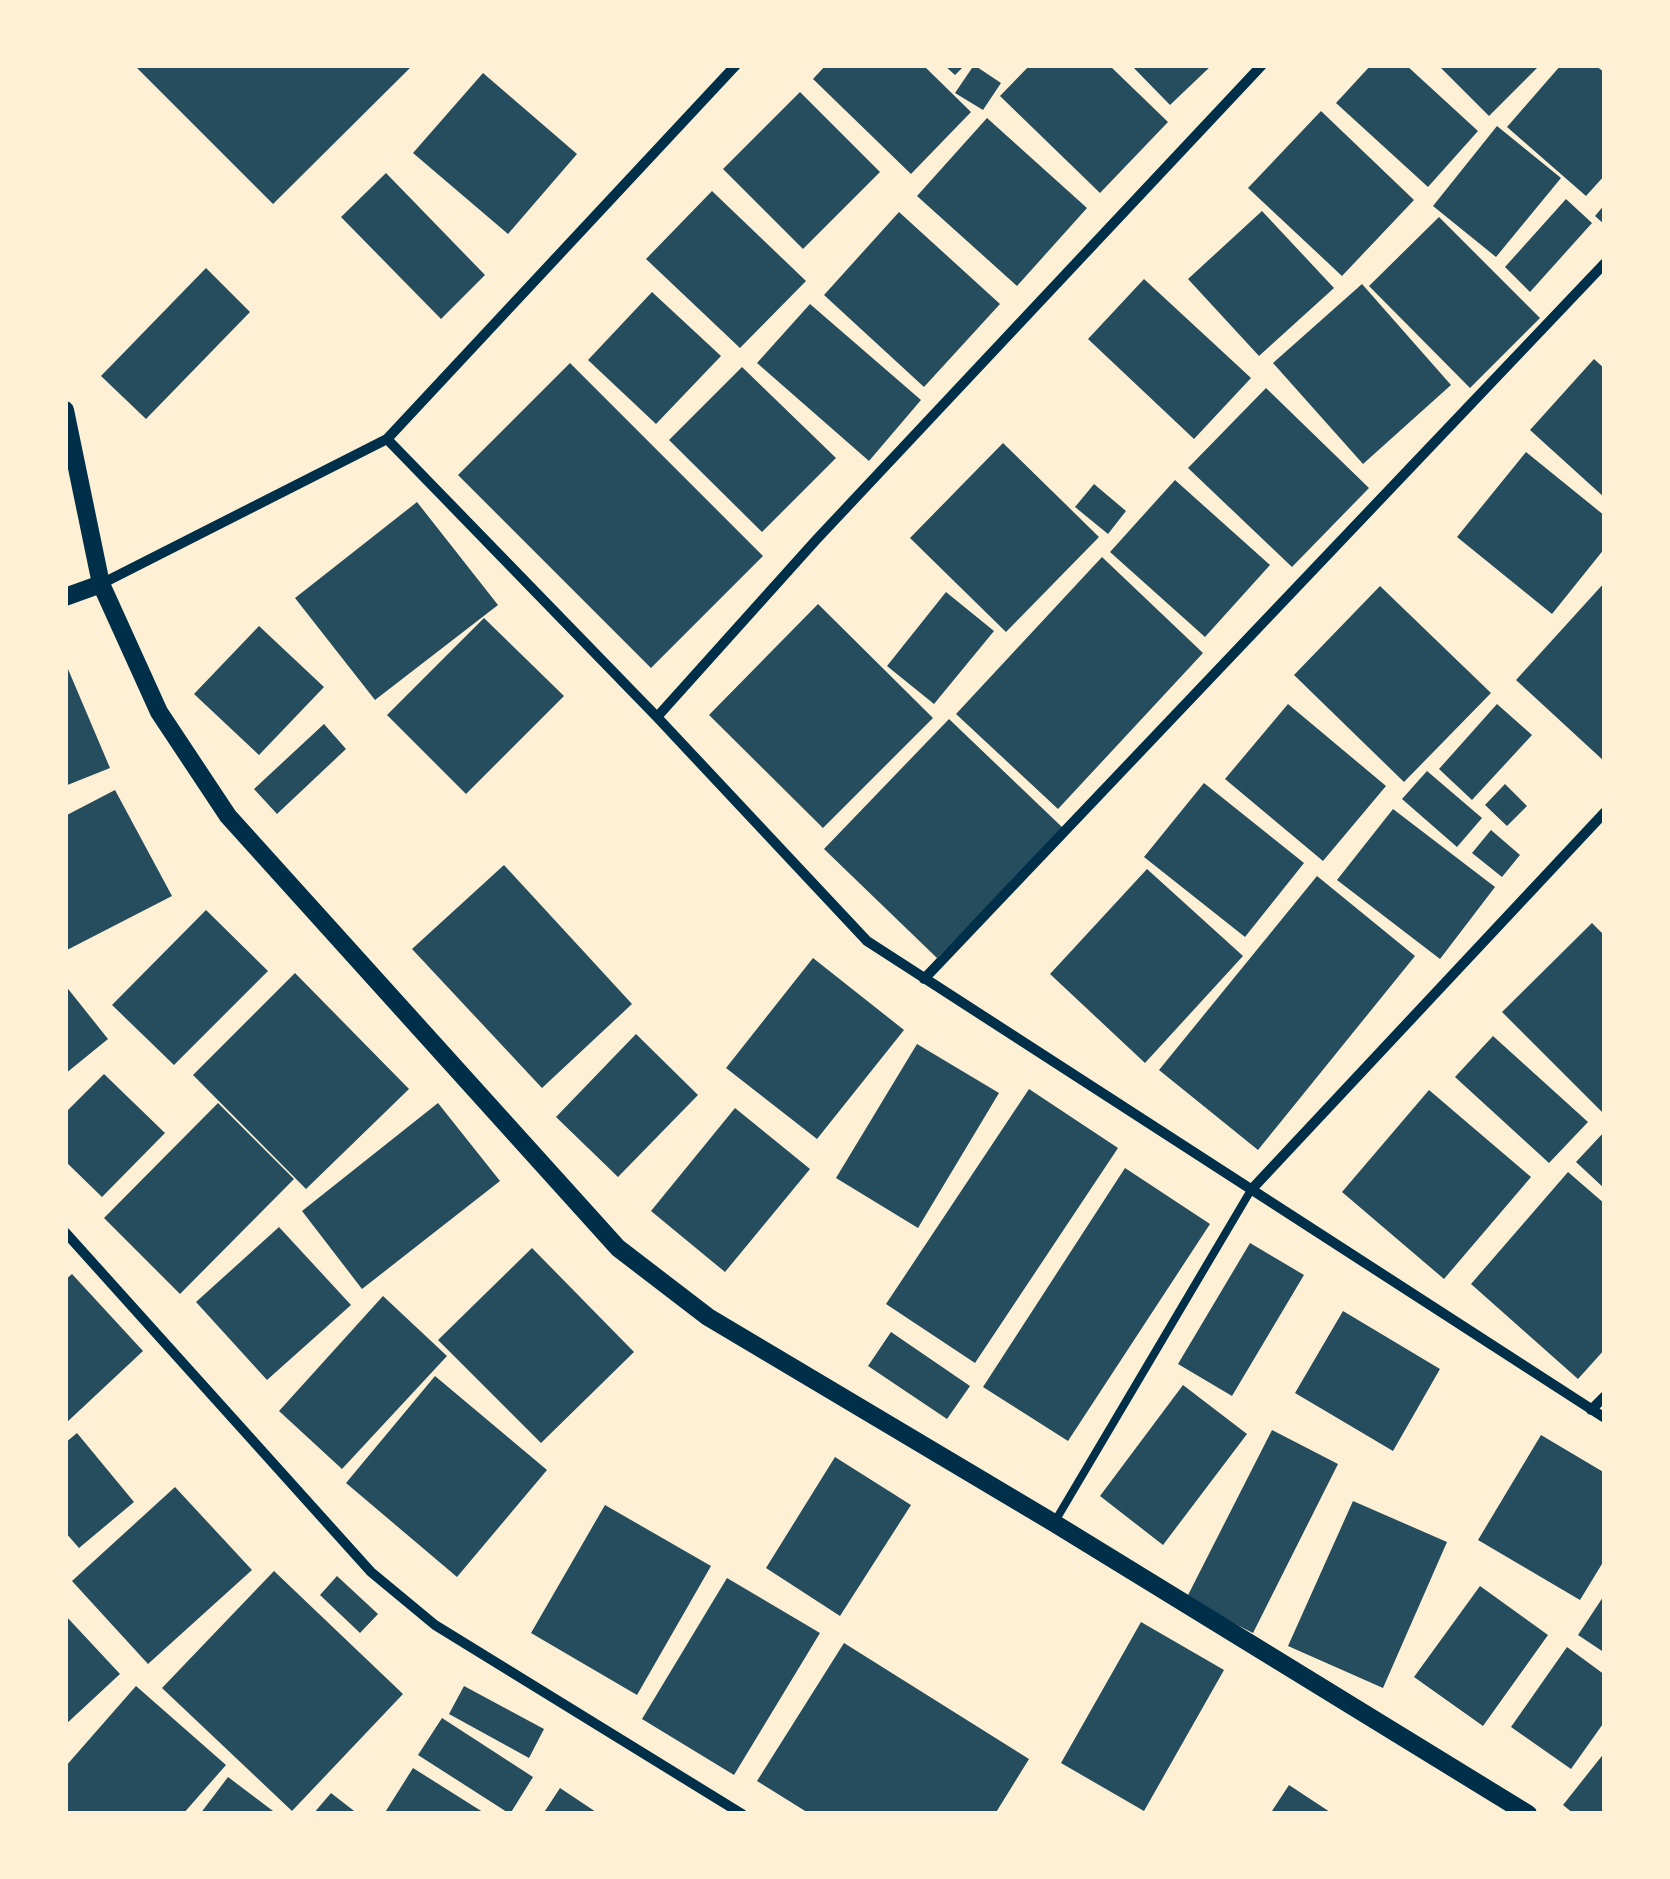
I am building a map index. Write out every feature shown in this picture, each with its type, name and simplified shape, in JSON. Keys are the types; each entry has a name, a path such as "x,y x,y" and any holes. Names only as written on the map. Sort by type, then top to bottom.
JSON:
{"street":[{"path":"65,597 100,584 387,439 736,65"},
{"path":"657,717 816,540 1262,65"},
{"path":"924,980 1605,262"},
{"path":"65,410 100,584 159,712 228,816 618,1248 708,1317 1054,1523 1528,1814"},
{"path":"387,439 868,941 1605,1418"},
{"path":"1252,1190 1605,812"},
{"path":"65,1232 370,1572 450,1635 742,1814"},
{"path":"1591,1410 1605,1396"}],"lane":[{"path":"1054,1523 1252,1190"}],"building":[{"path":"134,65 413,65 273,204"},
{"path":"826,65 923,65 971,112 911,174 813,79"},
{"path":"944,65 965,65 955,75"},
{"path":"974,65 1001,83 983,110 955,93"},
{"path":"1030,65 1109,65 1168,122 1100,193 1000,96"},
{"path":"1131,65 1212,65 1170,105"},
{"path":"1371,65 1406,65 1478,131 1428,187 1336,103"},
{"path":"1438,65 1540,65 1489,116"},
{"path":"1561,65 1595,65 1605,73 1605,175 1586,196 1507,127"},
{"path":"483,73 577,154 508,234 413,153"},
{"path":"800,92 880,172 803,249 723,169"},
{"path":"1321,111 1414,200 1342,276 1248,188"},
{"path":"987,118 1087,208 1017,286 917,196"},
{"path":"1497,126 1561,178 1496,257 1433,206"},
{"path":"386,173 485,275 441,319 341,217"},
{"path":"712,191 806,281 740,348 646,259"},
{"path":"1566,199 1592,223 1530,292 1505,267"},
{"path":"1605,204 1605,225 1595,216"},
{"path":"1262,211 1334,288 1259,356 1188,279"},
{"path":"899,212 1000,304 924,387 824,295"},
{"path":"1439,217 1540,318 1470,388 1369,286"},
{"path":"206,268 250,312 146,419 101,376"},
{"path":"1144,279 1251,378 1194,439 1088,339"},
{"path":"1362,284 1451,385 1363,464 1273,363"},
{"path":"652,292 721,356 656,424 588,360"},
{"path":"810,304 921,400 869,461 757,363"},
{"path":"1594,359 1605,369 1605,498 1530,430"},
{"path":"570,363 763,556 651,668 458,475"},
{"path":"742,367 836,458 762,532 669,440"},
{"path":"1266,388 1369,488 1292,567 1188,468"},
{"path":"1003,443 1099,537 1006,632 910,538"},
{"path":"1526,452 1605,516 1605,548 1552,614 1457,537"},
{"path":"1175,480 1270,565 1205,637 1110,552"},
{"path":"1094,484 1126,511 1108,534 1075,507"},
{"path":"417,502 498,605 375,700 295,598"},
{"path":"1102,557 1203,653 1058,809 956,714"},
{"path":"1605,582 1605,762 1516,680"},
{"path":"1380,586 1491,693 1404,782 1294,675"},
{"path":"946,592 994,631 934,704 887,666"},
{"path":"818,604 933,718 823,828 709,715"},
{"path":"484,618 564,696 466,794 387,715"},
{"path":"259,626 324,687 259,755 194,694"},
{"path":"65,662 110,768 65,786"},
{"path":"1288,704 1386,786 1323,861 1225,779"},
{"path":"1497,704 1532,735 1472,800 1439,769"},
{"path":"949,719 1063,828 937,958 824,849"},
{"path":"324,724 346,749 277,814 254,789"},
{"path":"1427,771 1482,818 1457,847 1402,799"},
{"path":"1204,783 1304,863 1245,937 1144,857"},
{"path":"1505,784 1527,806 1507,826 1485,805"},
{"path":"115,790 172,896 65,951 65,816"},
{"path":"1393,809 1495,887 1440,959 1337,880"},
{"path":"1491,830 1520,855 1502,877 1472,853"},
{"path":"504,865 632,1004 542,1088 412,949"},
{"path":"1147,869 1243,956 1145,1063 1050,974"},
{"path":"1317,876 1415,956 1258,1150 1159,1070"},
{"path":"206,910 268,971 174,1065 112,1005"},
{"path":"1592,923 1605,936 1603,1113 1502,1012"},
{"path":"813,958 904,1030 817,1139 726,1068"},
{"path":"295,973 409,1089 306,1189 193,1075"},
{"path":"65,985 108,1039 65,1074"},
{"path":"636,1034 698,1095 618,1177 556,1117"},
{"path":"1493,1036 1588,1122 1549,1163 1455,1077"},
{"path":"917,1044 999,1093 918,1228 836,1178"},
{"path":"104,1074 165,1133 102,1197 65,1161 65,1113"},
{"path":"1029,1089 1118,1148 975,1363 886,1304"},
{"path":"1429,1090 1531,1177 1444,1279 1342,1192"},
{"path":"218,1103 294,1179 180,1294 104,1218"},
{"path":"438,1103 500,1181 362,1289 302,1211"},
{"path":"735,1108 810,1169 725,1272 651,1211"},
{"path":"1605,1131 1605,1189 1576,1162"},
{"path":"1125,1168 1210,1224 1068,1441 983,1387"},
{"path":"1568,1172 1605,1204 1605,1349 1578,1379 1471,1284"},
{"path":"279,1227 351,1305 267,1380 196,1302"},
{"path":"1250,1243 1304,1275 1232,1396 1178,1364"},
{"path":"532,1248 634,1352 541,1443 438,1340"},
{"path":"72,1274 143,1351 65,1424 65,1280"},
{"path":"383,1296 447,1356 342,1469 279,1411"},
{"path":"1343,1311 1440,1369 1393,1451 1295,1393"},
{"path":"891,1332 970,1386 947,1419 868,1366"},
{"path":"435,1376 547,1470 457,1577 346,1483"},
{"path":"1183,1385 1247,1434 1163,1545 1100,1496"},
{"path":"1272,1430 1338,1464 1253,1633 1186,1599"},
{"path":"77,1433 134,1502 79,1548 65,1532 65,1443"},
{"path":"1541,1435 1605,1473 1605,1559 1580,1600 1478,1540"},
{"path":"835,1457 911,1505 840,1616 766,1568"},
{"path":"175,1487 252,1570 148,1664 72,1581"},
{"path":"1353,1501 1447,1542 1383,1688 1288,1646"},
{"path":"605,1505 711,1566 637,1695 531,1633"},
{"path":"274,1571 403,1694 292,1811 162,1688"},
{"path":"337,1576 378,1614 360,1633 320,1595"},
{"path":"727,1578 820,1633 734,1775 642,1719"},
{"path":"1480,1586 1548,1635 1483,1726 1414,1677"},
{"path":"1605,1594 1605,1653 1578,1635"},
{"path":"65,1615 120,1674 65,1725"},
{"path":"1141,1622 1224,1670 1144,1811 1061,1763"},
{"path":"844,1643 1029,1759 995,1814 810,1814 757,1781"},
{"path":"1567,1647 1605,1675 1605,1721 1571,1769 1511,1727"},
{"path":"136,1686 226,1765 183,1814 65,1814 65,1767"},
{"path":"464,1686 544,1729 529,1758 449,1714"},
{"path":"442,1718 533,1777 510,1814 418,1755"},
{"path":"1605,1752 1605,1814 1574,1814 1563,1805"},
{"path":"413,1768 486,1814 384,1814"},
{"path":"228,1777 277,1814 200,1814"},
{"path":"1289,1785 1333,1814 1270,1814"},
{"path":"560,1788 599,1814 543,1814"},
{"path":"331,1793 358,1814 313,1814"}]}
